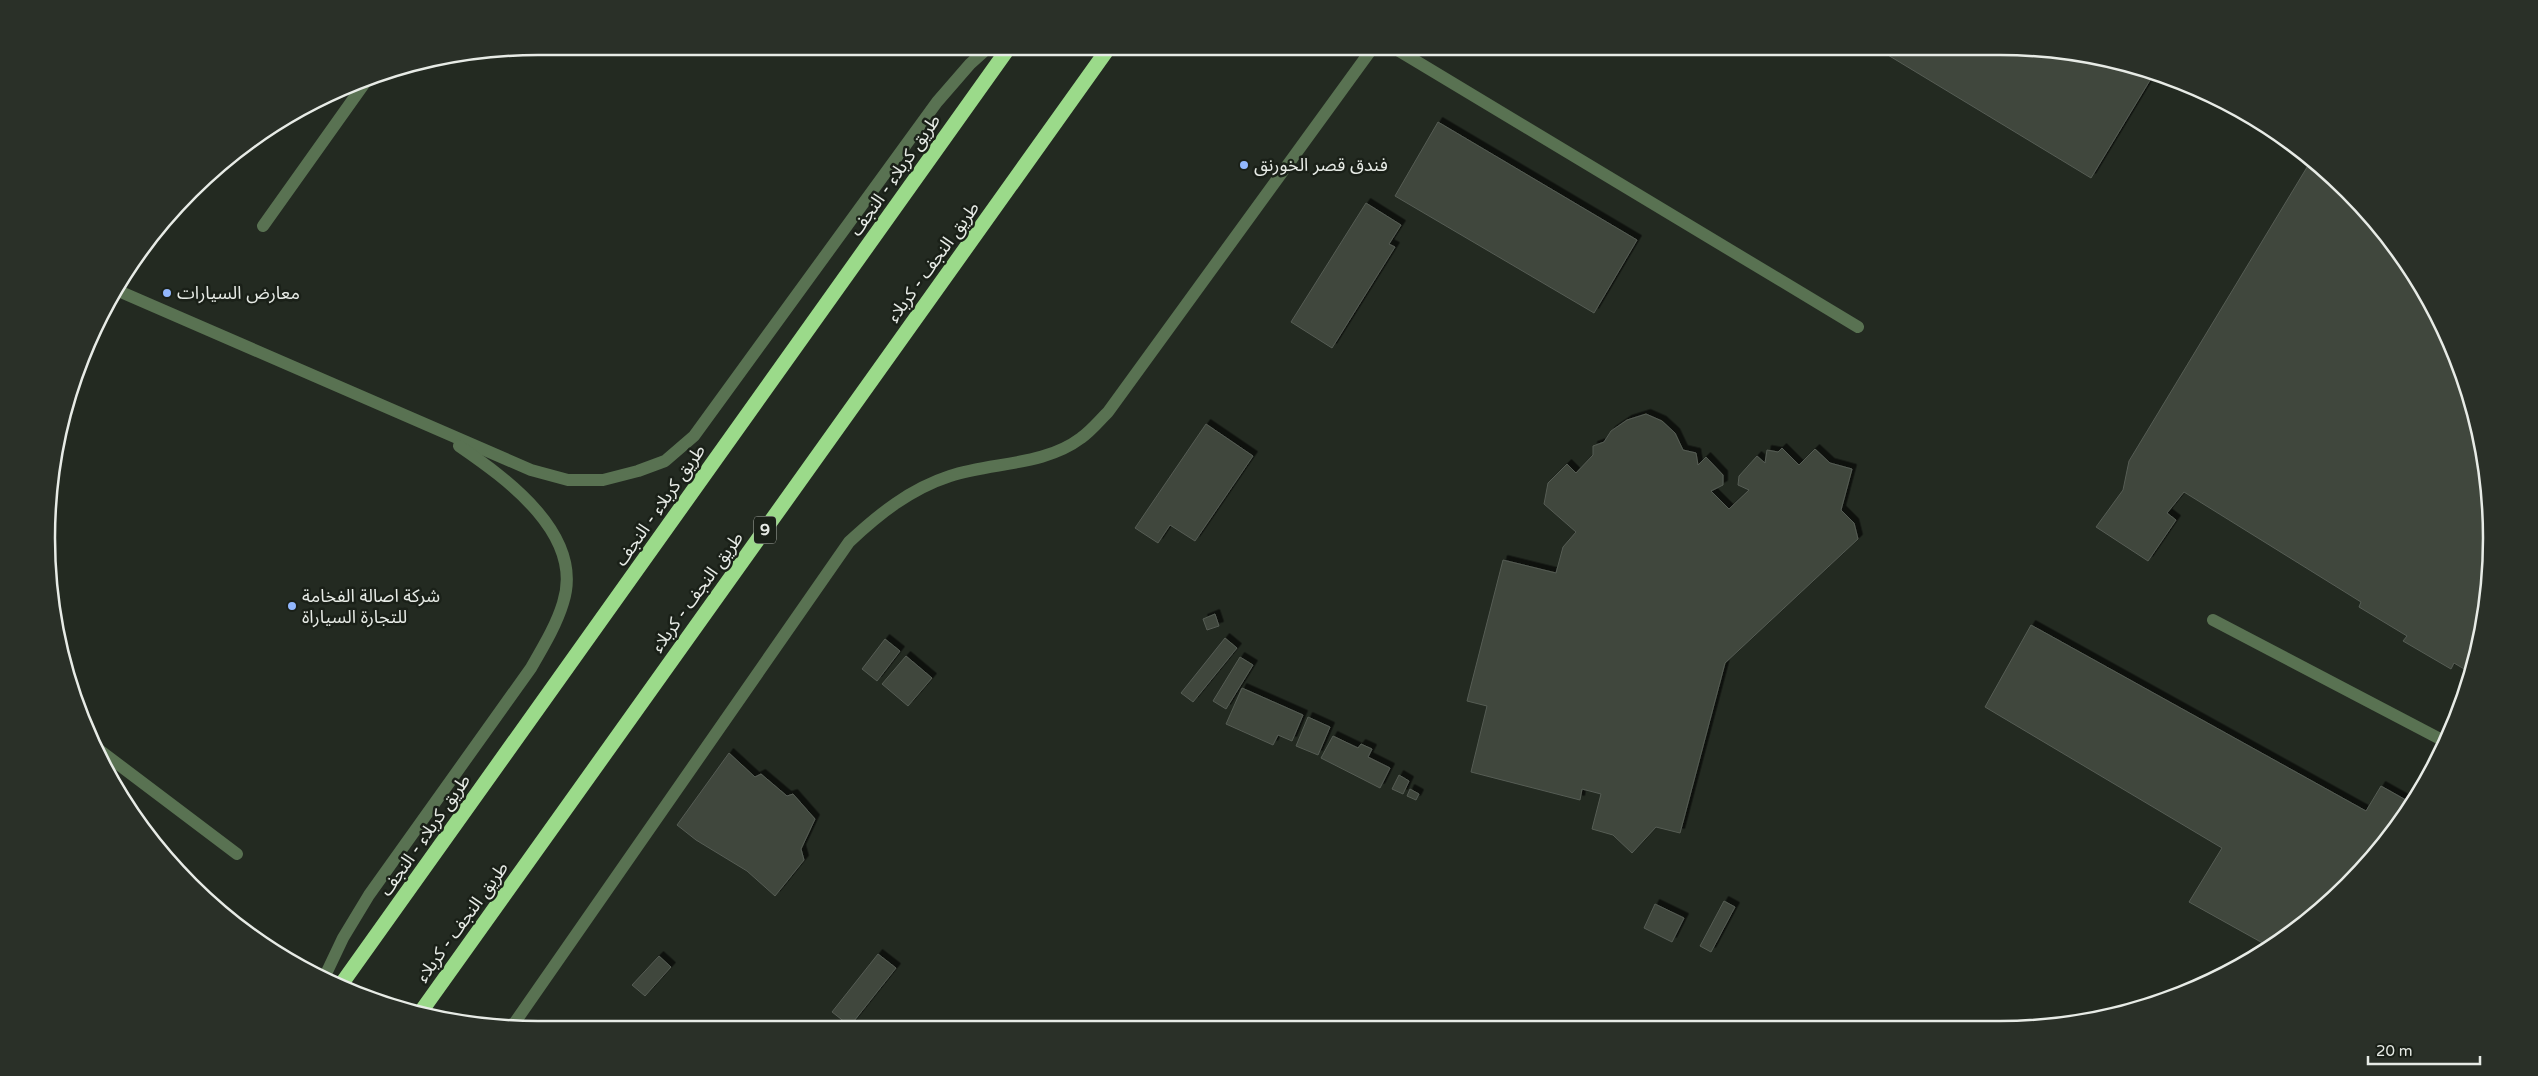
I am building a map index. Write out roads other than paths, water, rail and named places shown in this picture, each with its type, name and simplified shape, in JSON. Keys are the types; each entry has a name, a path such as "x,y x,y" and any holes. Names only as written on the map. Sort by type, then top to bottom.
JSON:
{"highway":[{"name":"طريق کربلاء - النجف","path":"344,980 1004,55"},
{"name":"طريق النجف - کربلاء","path":"424,1007 1104,55"}],"street":[{"path":"122,293 439,432 531,470 568,480 603,480 638,471 664,461 694,436 937,102 980,55"},
{"path":"516,1020 849,542 895,503 921,488 949,476 978,468 1045,456 1080,439 1108,412 1367,55"},
{"path":"1405,55 1858,327"},
{"path":"263,226 360,89"},
{"path":"327,972 343,938 369,895 531,668 550,635 564,602 566,580 563,558 555,535 536,509 507,482 439,432"},
{"path":"2213,620 2439,738"},
{"path":"107,756 237,854"}],"place":[{"name":"فندق قصر الخورنق","path":"1244,165"},
{"name":"معارض السيارات","path":"167,293"},
{"name":"شركة اصالة الفخامة للتجارة السياراة","path":"292,606"}]}
